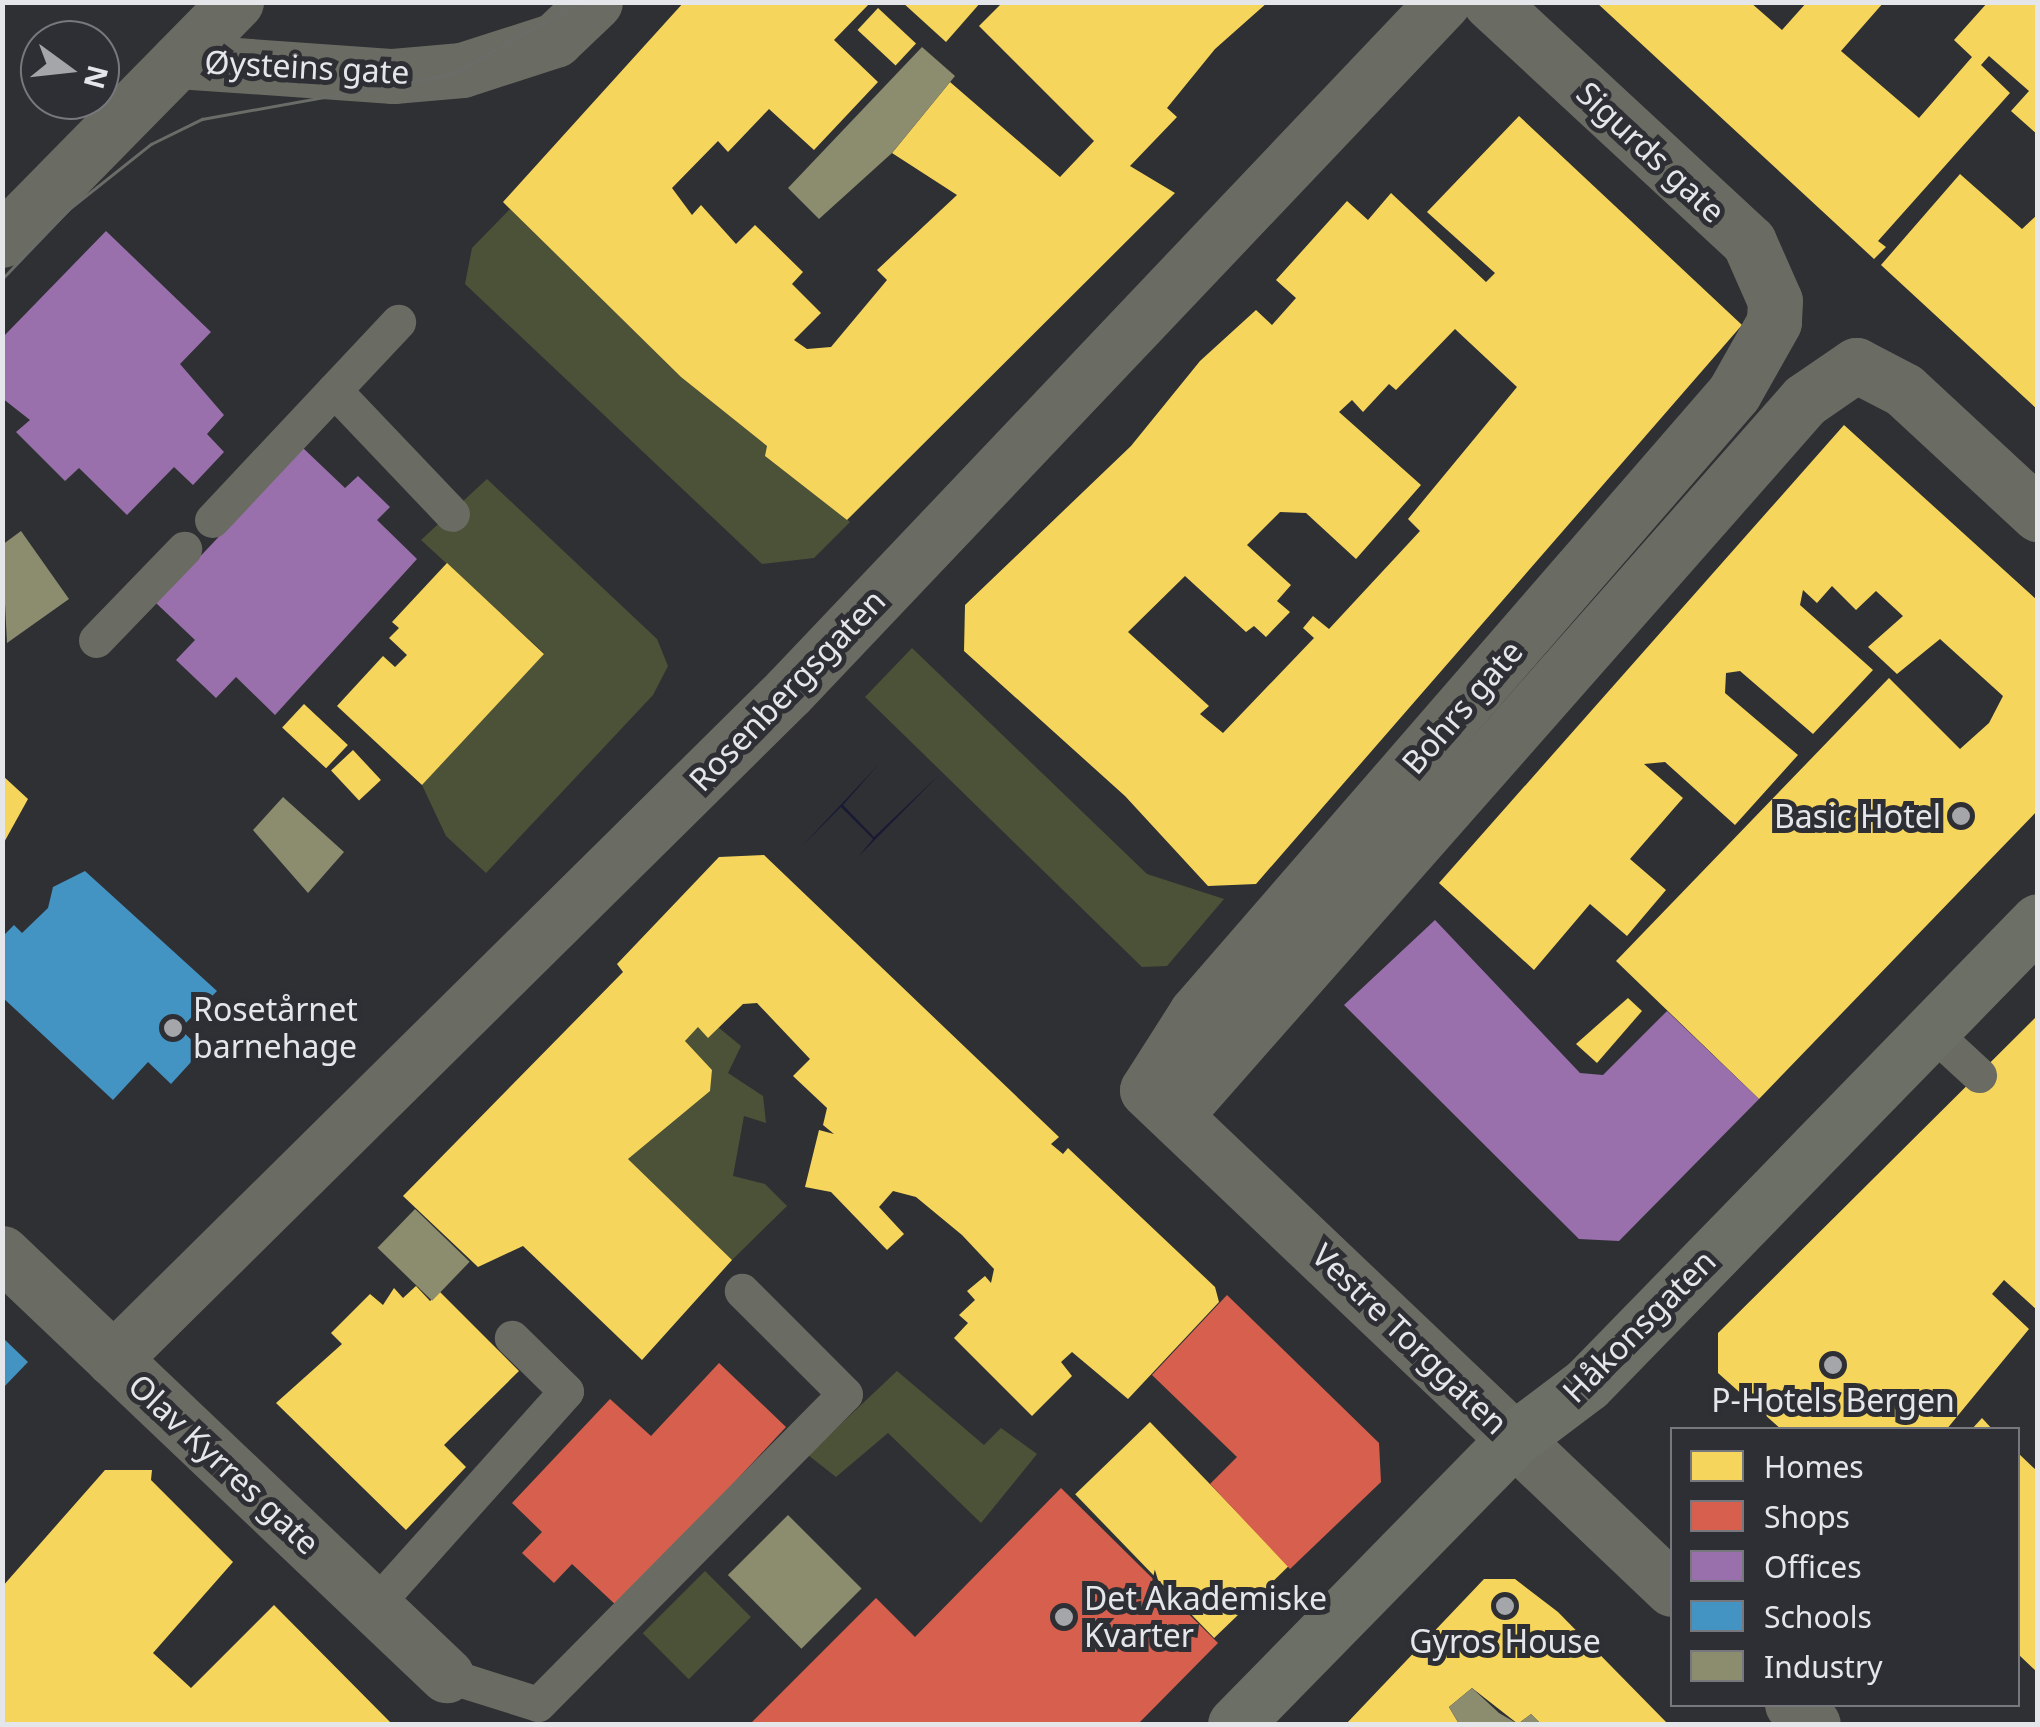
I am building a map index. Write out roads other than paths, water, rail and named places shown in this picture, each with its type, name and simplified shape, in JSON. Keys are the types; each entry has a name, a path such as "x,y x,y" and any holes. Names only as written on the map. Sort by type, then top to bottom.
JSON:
{"main road":[{"name":"Håkonsgaten","path":"1236,1724 1514,1439 1587,1384 2038,921"}],"street":[{"path":"2,240 236,2"},
{"name":"Øysteins gate","path":"178,61 393,76 462,70 508,62 555,40 595,2"},
{"name":"Rosenbergsgaten","path":"113,1359 788,692 1443,2"},
{"name":"Sigurds gate","path":"1490,2 1749,242 1775,302 1774,322"},
{"name":"Bohrs gate","path":"1161,1103 1196,1014 1734,393 1774,322"},
{"name":"Bohrs gate","path":"1161,1103 1805,400 1856,365 1904,390 2038,514"},
{"name":"Vestre Torggaten","path":"1161,1103 1670,1587"},
{"name":"Olav Kyrres gate","path":"2,1253 446,1674"}],"lane":[{"path":"212,520 398,322"},
{"path":"334,390 452,514"},
{"path":"96,640 184,549"},
{"path":"1929,1030 1979,1075"},
{"path":"446,1674 538,1704 844,1394 742,1291"},
{"path":"374,1606 566,1392 512,1338"}],"water":[{"path":"879,764 843,805 874,837 940,774 858,857 873,839 841,807 802,846"}],"tram line":[{"path":"2,279 68,210 151,144 202,119 453,74 579,2"}],"place":[{"name":"Basic Hotel","path":"1961,816"},
{"name":"Rosetårnet barnehage","path":"173,1028"},
{"name":"P-Hotels Bergen","path":"1833,1365"},
{"name":"Gyros House","path":"1505,1606"},
{"name":"Det Akademiske Kvarter","path":"1064,1617"}]}
